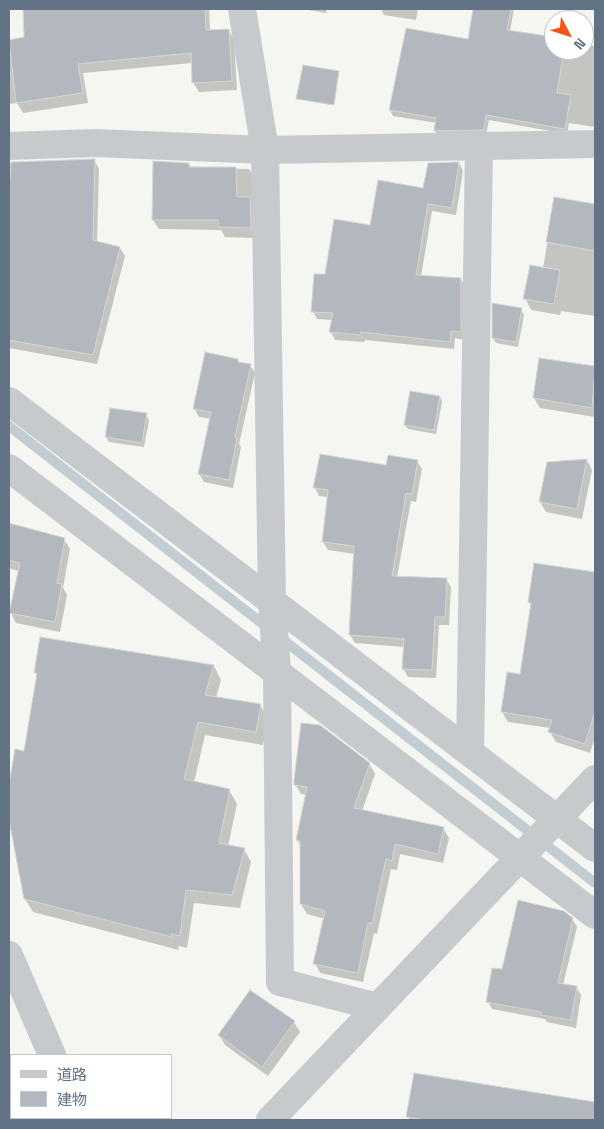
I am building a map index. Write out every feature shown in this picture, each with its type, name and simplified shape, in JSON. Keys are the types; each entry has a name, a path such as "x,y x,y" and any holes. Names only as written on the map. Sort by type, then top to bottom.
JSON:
{"street":[{"path":"242,9 265,150 272,604 276,667 280,982 378,1007"},
{"path":"9,146 94,143 265,150 479,144 595,144"},
{"path":"470,753 479,144"},
{"path":"9,402 595,848"},
{"path":"9,468 276,667 595,915"},
{"path":"270,1120 595,778"},
{"path":"9,955 52,1054"}],"building":[{"path":"23,9 205,9 206,30 229,29 232,81 192,83 191,53 78,64 83,93 16,103 9,40 24,37"},
{"path":"473,9 511,9 507,30 544,36 544,60 562,60 557,93 571,95 565,129 486,115 484,130 434,131 436,118 389,110 406,28 468,39"},
{"path":"303,65 339,71 334,105 296,99"},
{"path":"95,159 93,240 120,247 93,355 9,340 9,194 11,162"},
{"path":"153,161 189,163 189,167 236,167 237,197 250,197 251,228 218,227 218,220 152,220"},
{"path":"459,162 452,208 428,204 416,275 461,278 461,332 451,331 450,342 361,332 360,335 329,332 333,313 311,312 314,274 325,274 334,219 370,225 378,180 423,188 428,163"},
{"path":"554,197 595,204 595,251 546,242"},
{"path":"530,265 560,270 554,304 523,299"},
{"path":"492,303 522,308 516,342 492,338"},
{"path":"205,352 238,359 238,362 251,364 235,437 237,438 229,480 198,474 211,412 193,409"},
{"path":"539,358 595,366 592,408 533,398"},
{"path":"410,391 440,396 434,430 404,425"},
{"path":"110,408 147,413 142,443 105,437"},
{"path":"320,454 386,465 388,455 418,460 412,494 406,493 392,576 447,578 445,617 435,617 432,670 402,669 404,639 349,635 354,546 322,542 328,490 313,488"},
{"path":"587,459 577,509 539,502 547,462"},
{"path":"9,523 65,538 57,583 62,584 55,622 9,613 20,563 9,560"},
{"path":"534,563 595,572 595,711 585,744 548,732 552,720 501,712 507,672 520,674 531,603 528,602"},
{"path":"40,637 214,665 205,695 261,704 256,732 198,722 184,779 230,789 219,843 245,848 232,895 186,890 180,936 171,934 172,937 24,899 9,820 9,784 15,749 24,751 37,673 34,673"},
{"path":"301,723 320,725 370,763 354,808 444,827 438,854 395,844 392,861 386,859 372,924 368,923 358,973 313,964 325,911 300,904 300,841 296,840 307,787 294,785 294,780"},
{"path":"518,900 564,911 573,918 558,983 577,986 571,1020 541,1015 541,1012 486,1002 492,968 502,969"},
{"path":"250,990 295,1021 262,1067 218,1035"},
{"path":"414,1073 595,1102 595,1120 426,1120 406,1117"}],"waterway":[{"path":"9,426 595,883"}]}
